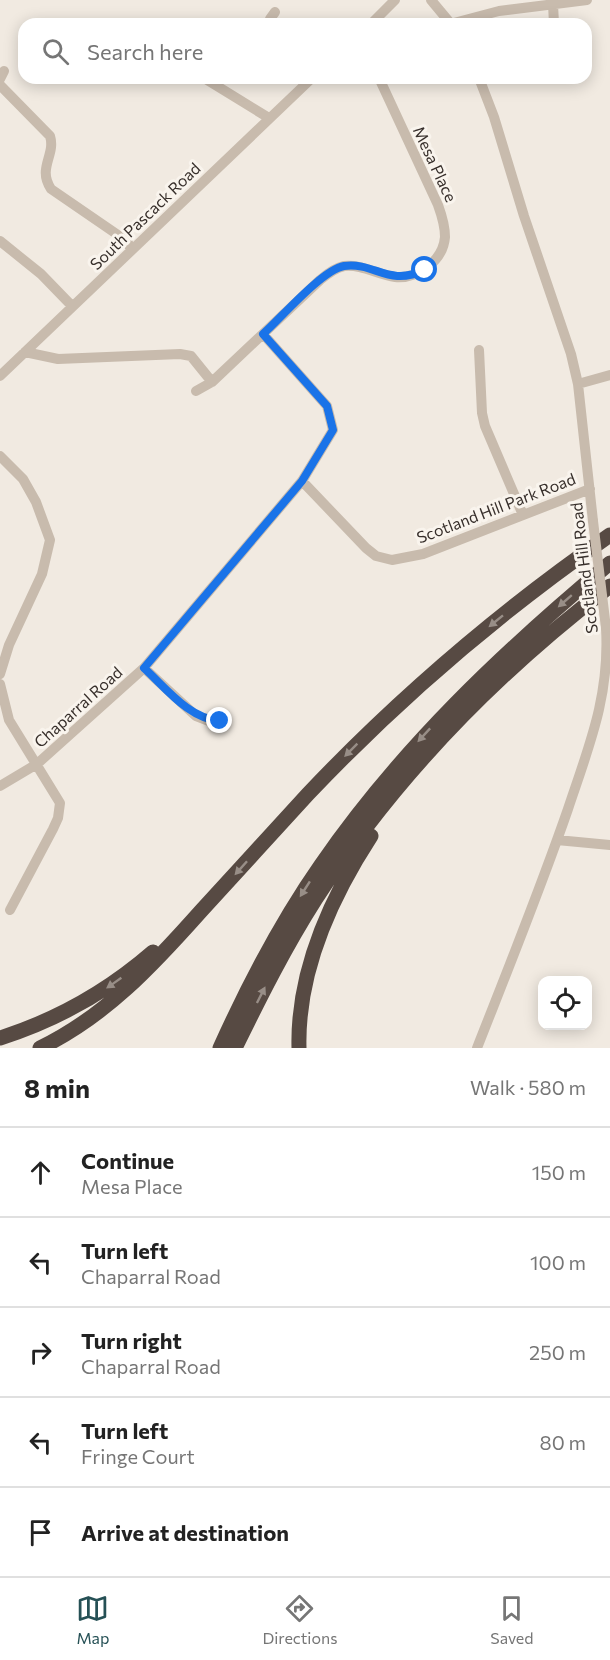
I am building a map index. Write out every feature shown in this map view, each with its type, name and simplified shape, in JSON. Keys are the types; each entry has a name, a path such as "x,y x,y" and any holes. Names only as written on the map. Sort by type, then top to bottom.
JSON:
{"highway":[{"path":"40,1048 87,1022 123,994 150,968 308,794 394,709 509,610 610,535"},
{"path":"220,1048 257,970 287,918 331,850 374,793 421,738 477,681 536,626 610,563"},
{"path":"236,1048 285,951 332,875 398,786 465,712 531,651 610,586"},
{"path":"299,1048 300,1017 306,978 321,930 337,896 358,856 379,824 465,712"},
{"path":"0,1038 51,1018 103,991 138,965 207,905"}],"street":[{"path":"377,18 395,0"},
{"path":"432,0 446,18"},
{"path":"473,18 499,11 587,0"},
{"path":"553,4 554,18"},
{"path":"271,18 275,12"},
{"path":"214,84 269,118"},
{"name":"South Pascack Road","path":"0,376 306,84"},
{"name":"Mesa Place","path":"196,391 212,382 331,271 344,266 359,267 395,277 411,276 425,270 436,259 445,240 444,221 382,84"},
{"name":"Scotland Hill Road","path":"477,1048 557,840 601,710 607,678 608,652 578,384 562,322 524,216 494,117 481,84"},
{"path":"0,85 50,136 52,142 45,165 45,177 51,189 128,243 131,250"},
{"path":"0,241 41,274 72,306"},
{"name":"Chaparral Road","path":"0,786 37,764 144,668 302,481 333,430 327,406 263,334"},
{"path":"479,350 482,413 485,426 523,515"},
{"path":"25,352 58,359 180,354 191,356 212,382"},
{"path":"578,384 610,375"},
{"path":"0,456 23,479 36,502 50,540 42,574 9,645 0,674"},
{"name":"Scotland Hill Park Road","path":"302,481 366,548 376,556 392,560 423,554 590,489"},
{"path":"144,668 196,716 209,721 223,722"},
{"path":"0,684 9,720 60,803 58,818 10,910"},
{"path":"557,840 610,845"}],"route":[{"path":"220,721 209,721 196,716 144,668 302,481 333,430 327,406 263,334 331,271 344,266 359,267 395,277 411,276 425,270"}]}
